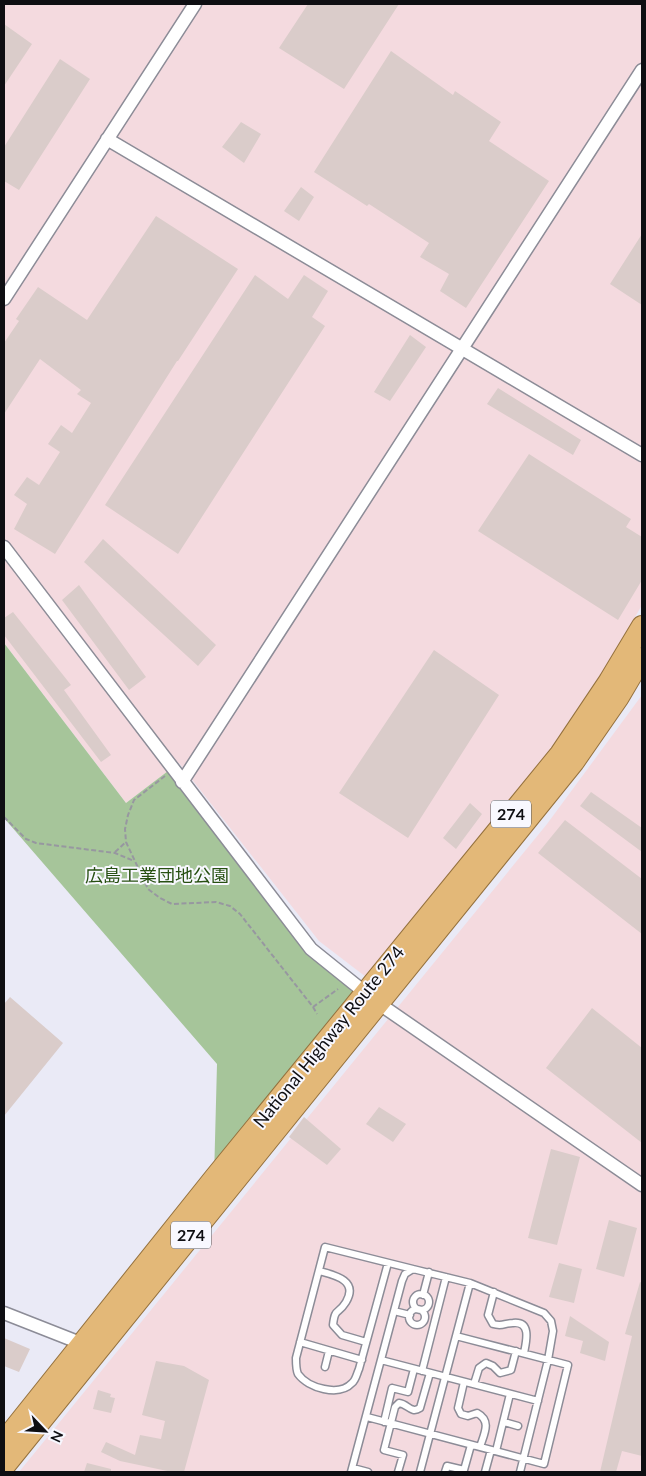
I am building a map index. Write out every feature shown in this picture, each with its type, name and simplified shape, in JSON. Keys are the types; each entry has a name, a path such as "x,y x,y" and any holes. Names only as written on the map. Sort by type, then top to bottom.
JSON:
{"highway":[{"name":"National Highway Route 274","path":"4,1441 89,1347 372,998 560,754 609,681 642,626"},
{"name":"National Highway Route 274","path":"372,998 574,762 619,697 642,658"},
{"name":"National Highway Route 274","path":"4,1467 89,1347"}],"street":[{"path":"4,298 195,4"},
{"path":"182,782 642,70"},
{"path":"107,139 642,455"},
{"path":"4,546 311,950 372,998 642,1185"},
{"path":"4,1313 89,1347"}],"lane":[{"path":"388,1262 362,1360 353,1383 341,1390 323,1388 309,1384 297,1373 296,1358 325,1247 414,1268 470,1283 544,1313 551,1321 553,1331 548,1360 520,1472"},
{"path":"368,1472 352,1470 405,1274 414,1268"},
{"path":"319,1271 340,1277 347,1283 349,1292 345,1303 334,1314 333,1325 342,1335 366,1342"},
{"path":"423,1295 429,1272"},
{"path":"422,1371 446,1277"},
{"path":"420,1472 470,1283"},
{"path":"494,1292 488,1315 493,1324 501,1326 512,1322 520,1323 526,1328 528,1336 524,1354"},
{"path":"423,1295 416,1296 414,1300 415,1307 419,1310 424,1315 424,1320 420,1324 413,1324 410,1320 410,1315 414,1310 419,1310 427,1308 429,1303 428,1298 423,1295"},
{"path":"394,1311 410,1315"},
{"path":"366,1417 544,1464 568,1365 456,1336"},
{"path":"300,1342 362,1360"},
{"path":"325,1368 330,1351"},
{"path":"474,1384 479,1368 486,1363 493,1366 500,1373 511,1370 516,1351"},
{"path":"381,1360 538,1401"},
{"path":"398,1472 403,1455 384,1450 392,1388 408,1392 414,1368"},
{"path":"387,1423 399,1403 404,1404 411,1410 420,1408 430,1373"},
{"path":"464,1382 458,1408 461,1414 468,1416 477,1413 484,1416 487,1423 480,1447"},
{"path":"485,1472 504,1422 510,1394"},
{"path":"504,1422 518,1426"},
{"path":"445,1472 447,1466 464,1470 471,1445"}],"path":[{"path":"174,770 134,800 128,815 126,842 148,889 172,904 216,902 230,906 240,914 317,1014"},
{"path":"4,817 26,839 36,843 114,852 135,861"},
{"path":"114,852 126,842"},
{"path":"313,1008 338,989"}],"shaded area":[{"path":"4,4 642,4 642,605 596,684 550,750 366,977 319,941 179,763 126,803 4,643"},
{"path":"642,695 642,1472 19,1472 547,824"}],"green space":[{"name":"広島工業団地公園","path":"4,643 126,803 172,768 311,949 365,993 214,1178 217,1064 4,818"}],"building":[{"path":"308,4 399,4 344,89 279,48"},
{"path":"4,24 32,44 4,86"},
{"path":"391,51 453,95 455,91 501,122 489,141 549,181 466,308 440,291 449,274 420,257 429,243 369,204 367,206 314,172"},
{"path":"60,59 90,79 19,190 4,181 4,147"},
{"path":"241,122 261,134 244,163 222,147"},
{"path":"301,187 314,197 299,221 284,211"},
{"path":"156,216 238,269 177,361 55,554 14,529 27,504 14,495 27,477 39,485 60,452 48,444 61,425 72,433 91,403 77,394 81,390 40,359 4,414 4,343 19,321 16,319 38,287 87,320"},
{"path":"642,234 642,305 610,284"},
{"path":"255,275 288,299 304,275 328,291 312,317 325,326 178,554 105,505"},
{"path":"410,335 426,347 390,401 374,392"},
{"path":"498,388 581,440 573,455 487,404"},
{"path":"529,454 631,519 626,527 642,537 642,580 618,620 478,531"},
{"path":"103,539 216,645 198,666 84,562"},
{"path":"79,585 146,677 129,690 62,600"},
{"path":"13,612 71,685 64,690 111,755 101,762 4,635 4,618"},
{"path":"434,650 499,695 408,838 339,793"},
{"path":"591,792 642,828 642,852 580,806"},
{"path":"470,803 482,814 456,849 443,838"},
{"path":"565,820 642,879 642,934 538,853"},
{"path":"10,997 63,1043 4,1116 4,1004"},
{"path":"592,1008 642,1048 642,1143 546,1068"},
{"path":"379,1107 406,1124 393,1142 366,1124"},
{"path":"304,1117 341,1149 327,1165 289,1137"},
{"path":"551,1149 580,1157 557,1245 528,1238"},
{"path":"609,1220 637,1228 624,1277 596,1269"},
{"path":"559,1263 582,1269 574,1303 549,1297"},
{"path":"640,1282 642,1283 642,1456 622,1451 616,1472 600,1472 632,1336 625,1334"},
{"path":"570,1316 609,1342 605,1361 580,1353 583,1341 565,1336"},
{"path":"4,1338 30,1349 19,1372 4,1366"},
{"path":"156,1361 184,1366 209,1380 184,1472 172,1472 120,1461 101,1452 106,1442 135,1455 140,1435 161,1439 165,1421 142,1415"},
{"path":"98,1390 111,1394 110,1397 115,1398 111,1413 93,1409"},
{"path":"87,1463 111,1469 111,1472 84,1472"}]}
